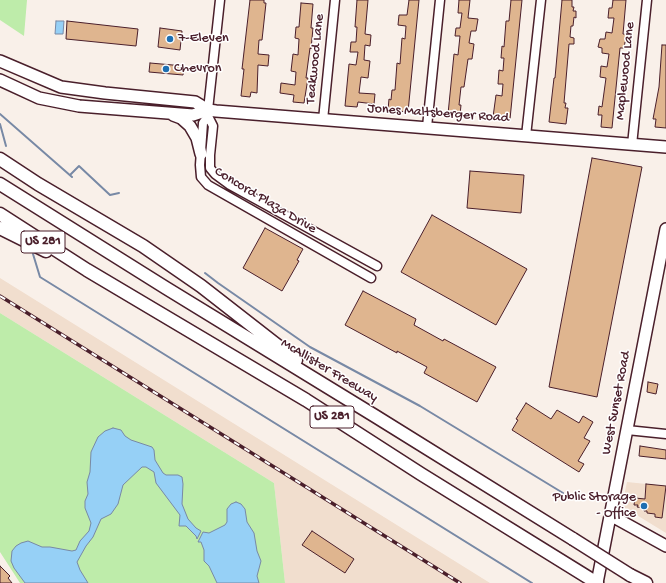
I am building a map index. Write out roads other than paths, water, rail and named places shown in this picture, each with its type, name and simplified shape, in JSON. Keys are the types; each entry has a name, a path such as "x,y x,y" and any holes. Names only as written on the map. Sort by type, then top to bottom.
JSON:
{"highway":[{"path":"0,158 38,184 143,246 201,286 341,395"},
{"name":"McAllister Freeway","path":"0,184 642,583"},
{"name":"US 281","path":"0,214 87,270 306,400 421,474 597,583"},
{"path":"0,228 87,270"},
{"path":"630,575 646,583"}],"main road":[{"name":"Jones Maltsberger Road","path":"0,62 61,87 195,102 208,113"},
{"path":"29,93 36,77"},
{"name":"Jones Maltsberger Road","path":"0,80 39,98 79,106 193,115 208,113 427,127 666,147"},
{"path":"168,113 181,118 190,126 197,138 201,154"},
{"name":"West Sunset Road","path":"597,583 666,229"},
{"path":"610,515 666,546"}],"street":[{"path":"208,113 220,0"},
{"name":"Teakwood Lane","path":"323,120 335,0"},
{"path":"427,127 440,0"},
{"path":"526,136 541,0"},
{"name":"Maplewood Lane","path":"632,145 646,0"},
{"name":"Concord Plaza Drive","path":"208,113 203,123 200,165 201,177 208,185 371,278"},
{"name":"Concord Plaza Drive","path":"208,113 213,126 210,168 215,174 230,185 377,266"},
{"path":"627,430 666,434"}],"water":[{"path":"56,21 64,21 63,34 55,34"},
{"path":"113,428 121,430 125,436 131,440 152,447 154,450 155,460 163,473 166,475 178,475 182,477 182,504 188,519 201,531 197,539 186,526 179,526 180,515 156,483 154,472 146,467 142,467 123,485 118,504 111,514 101,519 93,537 77,562 88,583 25,583 14,568 11,561 12,551 16,546 28,541 42,547 72,551 76,550 80,541 89,531 91,523 85,508 85,501 88,494 87,482 90,472 91,452 98,437 105,431"},
{"path":"236,502 241,504 245,509 247,522 254,533 257,551 261,561 257,576 259,583 217,583 209,566 204,561 204,550 201,542 198,542 203,532 209,533 225,525 227,522 227,509 231,504"}],"waterway":[{"path":"0,114 72,177"},
{"path":"0,124 6,146"},
{"path":"70,175 79,166 110,195 119,193"},
{"path":"33,254 40,277 532,583"},
{"path":"205,273 310,347 420,406 563,493"}],"railway":[{"path":"0,296 460,583"}],"place":[{"name":"7-Eleven","path":"170,39"},
{"name":"Chevron","path":"166,69"},
{"name":"Public Storage - Office","path":"644,506"}]}
